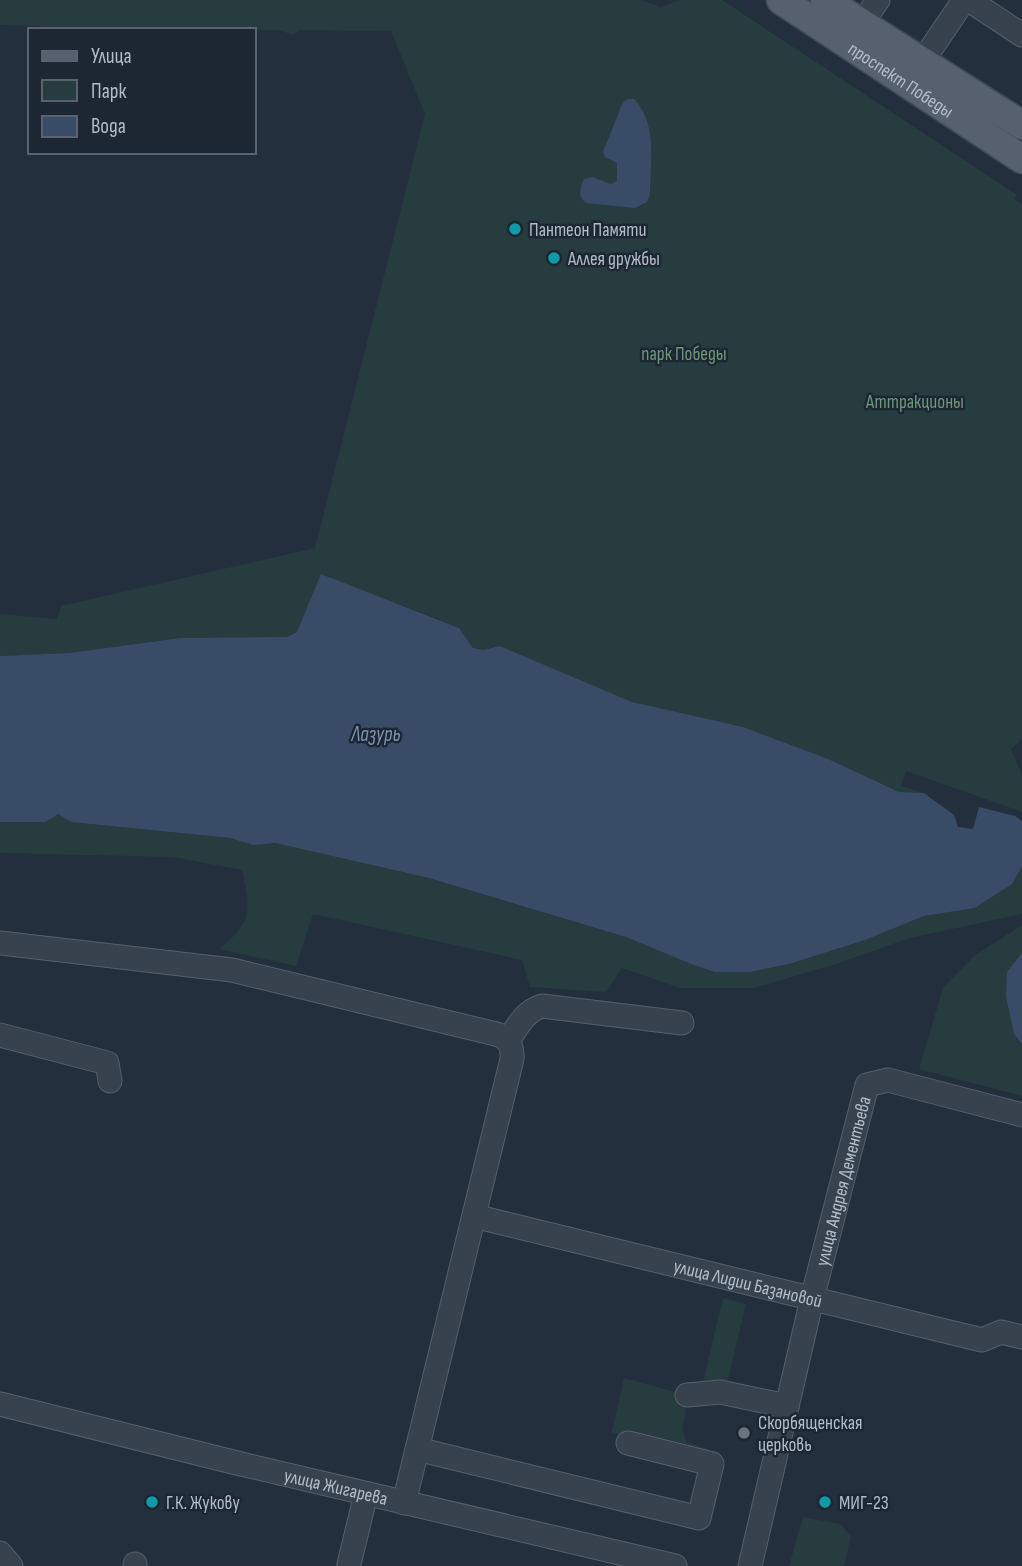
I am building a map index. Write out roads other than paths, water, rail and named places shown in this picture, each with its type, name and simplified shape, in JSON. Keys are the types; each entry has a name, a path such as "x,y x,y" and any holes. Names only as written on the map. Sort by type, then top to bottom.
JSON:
{"main road":[{"name":"проспект Победы","path":"781,0 922,62 1022,124"},
{"name":"проспект Победы","path":"825,0 855,34 1022,159"}],"street":[{"path":"855,34 878,0"},
{"path":"922,62 964,0"},
{"path":"969,0 1022,35"},
{"path":"0,943 207,958 232,970 496,1034 508,1041 512,1047 512,1059 404,1503"},
{"path":"508,1041 527,1014 542,1006 682,1023"},
{"path":"0,1035 107,1063 110,1081"},
{"name":"улица Андрея Дементьева","path":"750,1566 812,1299 867,1085 888,1080 905,1083 1022,1115"},
{"name":"улица Лидии Базановой","path":"474,1216 982,1340 1001,1332 1022,1337"},
{"path":"687,1395 720,1392 787,1406"},
{"name":"улица Жигарева","path":"0,1404 366,1494 675,1566"},
{"path":"417,1449 699,1518 712,1464 628,1443"},
{"path":"349,1564 366,1494"},
{"path":"0,1553 11,1566"}],"water":[{"path":"634,99 642,109 650,132 650,194 647,202 635,208 586,203 580,192 584,179 592,177 611,184 617,181 617,163 605,157 603,152 623,102"},
{"name":"Лазурь","path":"321,574 459,628 473,648 483,650 500,646 632,702 743,727 828,759 899,792 924,793 954,815 958,827 973,829 979,807 1015,816 1022,821 1022,867 1012,884 975,908 924,916 865,940 789,964 750,972 715,972 626,937 429,878 275,843 253,845 230,838 71,822 58,814 46,822 0,822 0,656 69,653 180,638 287,637 297,632"},
{"path":"1022,953 1022,1044 1014,1034 1006,996 1007,972"}],"place":[{"name":"Пантеон Памяти","path":"515,229"},
{"name":"Аллея дружбы","path":"554,258"},
{"name":"Скорбященская церковь","path":"744,1433"},
{"name":"Г.К. Жукову","path":"152,1502"},
{"name":"МИГ-23","path":"825,1502"}],"park label":[{"name":"парк Победы","path":"684,353"},
{"name":"Аттракционы","path":"915,401"}]}
